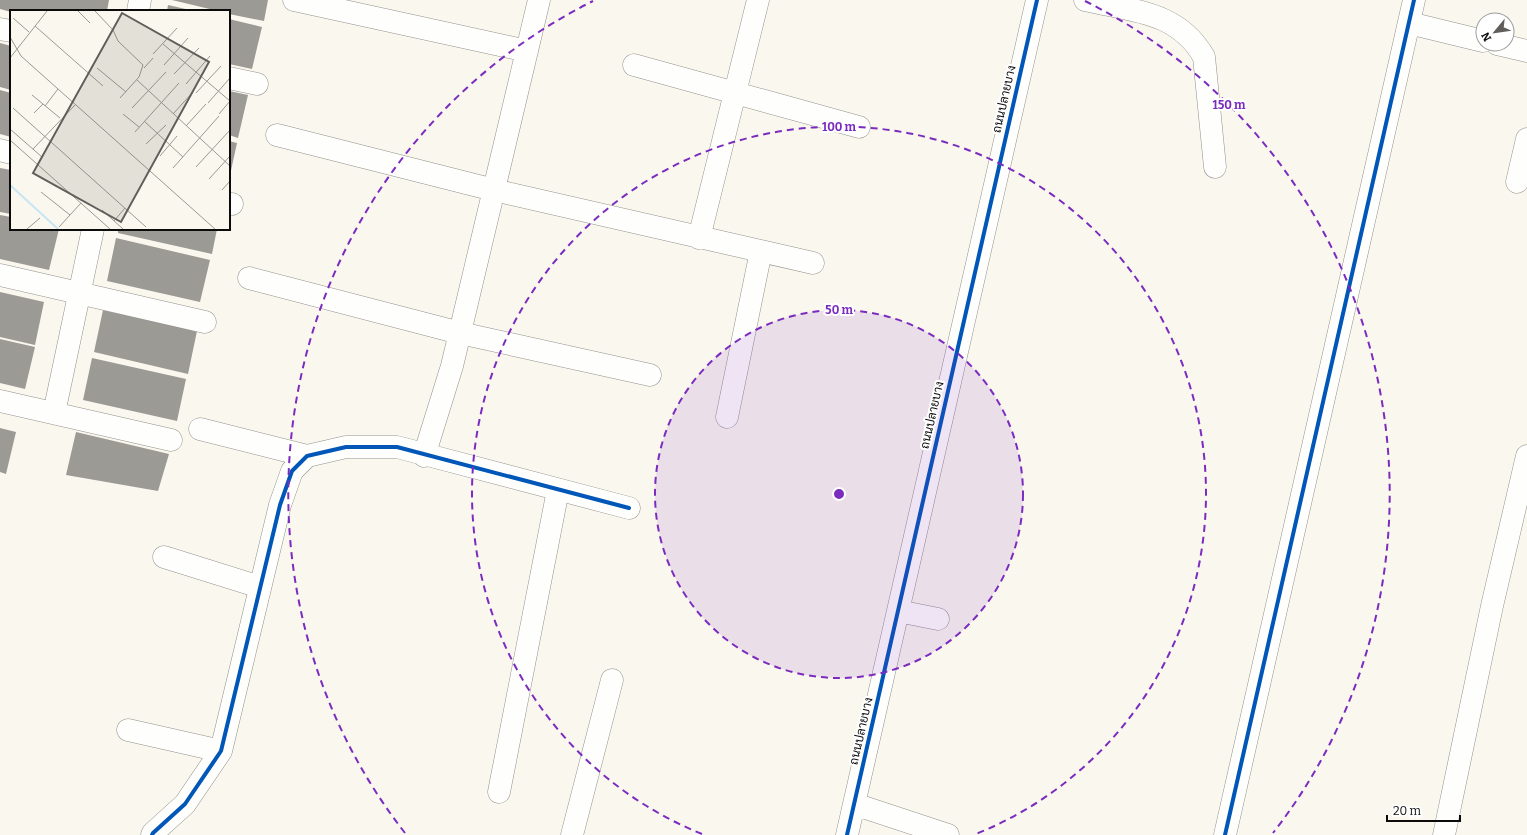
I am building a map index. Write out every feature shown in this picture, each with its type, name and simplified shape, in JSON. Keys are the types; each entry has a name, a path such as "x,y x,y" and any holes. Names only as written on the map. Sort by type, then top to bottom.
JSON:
{"street":[{"path":"138,10 140,0"},
{"path":"294,0 527,51"},
{"path":"424,456 452,366 539,0"},
{"path":"700,238 758,0"},
{"name":"ถนนปลายบาง","path":"847,835 1037,0"},
{"path":"1085,0 1159,17 1179,28 1197,45 1204,58 1215,167"},
{"path":"1224,835 1414,0"},
{"path":"1409,23 1475,39"},
{"path":"0,29 10,31"},
{"path":"1515,48 1527,51"},
{"path":"634,65 859,127"},
{"path":"230,78 257,84"},
{"path":"276,134 494,190 813,263"},
{"path":"1517,182 1527,138"},
{"path":"0,150 10,153"},
{"path":"54,413 93,230"},
{"path":"727,417 761,251"},
{"path":"0,275 205,322"},
{"path":"248,278 460,332 650,375"},
{"path":"0,401 171,440"},
{"path":"200,429 307,456 346,447 397,448 629,508"},
{"path":"152,835 186,804 221,752 280,505 292,471 307,456"},
{"path":"1444,835 1492,606 1527,456"},
{"path":"499,792 558,490"},
{"path":"164,558 260,587"},
{"path":"898,611 938,619"},
{"path":"572,835 612,680"},
{"path":"128,730 221,752"},
{"path":"854,804 948,835"}],"building":[{"path":"0,0 109,0 107,10 10,10 10,12 0,9"},
{"path":"172,0 268,0 264,21 230,14 230,10 214,10"},
{"path":"168,5 190,10 167,10"},
{"path":"230,19 262,27 252,69 230,64"},
{"path":"0,43 10,46 10,90 0,87"},
{"path":"0,90 10,93 10,137 0,134"},
{"path":"230,91 248,95 238,138 230,135"},
{"path":"230,141 237,143 230,175"},
{"path":"0,168 10,170 10,214 0,212"},
{"path":"0,215 10,217 10,230 59,230 49,270 0,259"},
{"path":"118,230 217,230 212,254 118,233"},
{"path":"116,238 210,260 200,302 107,281"},
{"path":"0,292 44,302 35,345 0,337"},
{"path":"103,310 197,331 188,374 94,352"},
{"path":"0,339 35,347 25,389 0,383"},
{"path":"92,358 186,379 177,421 83,400"},
{"path":"0,428 16,432 6,474 0,472"},
{"path":"76,432 169,454 158,491 66,475"}],"cycle path":[{"path":"847,835 1037,0"},
{"path":"1225,835 1414,0"},
{"path":"152,835 185,804 221,751 280,505 292,471 307,456 346,447 397,447 629,508"}]}
